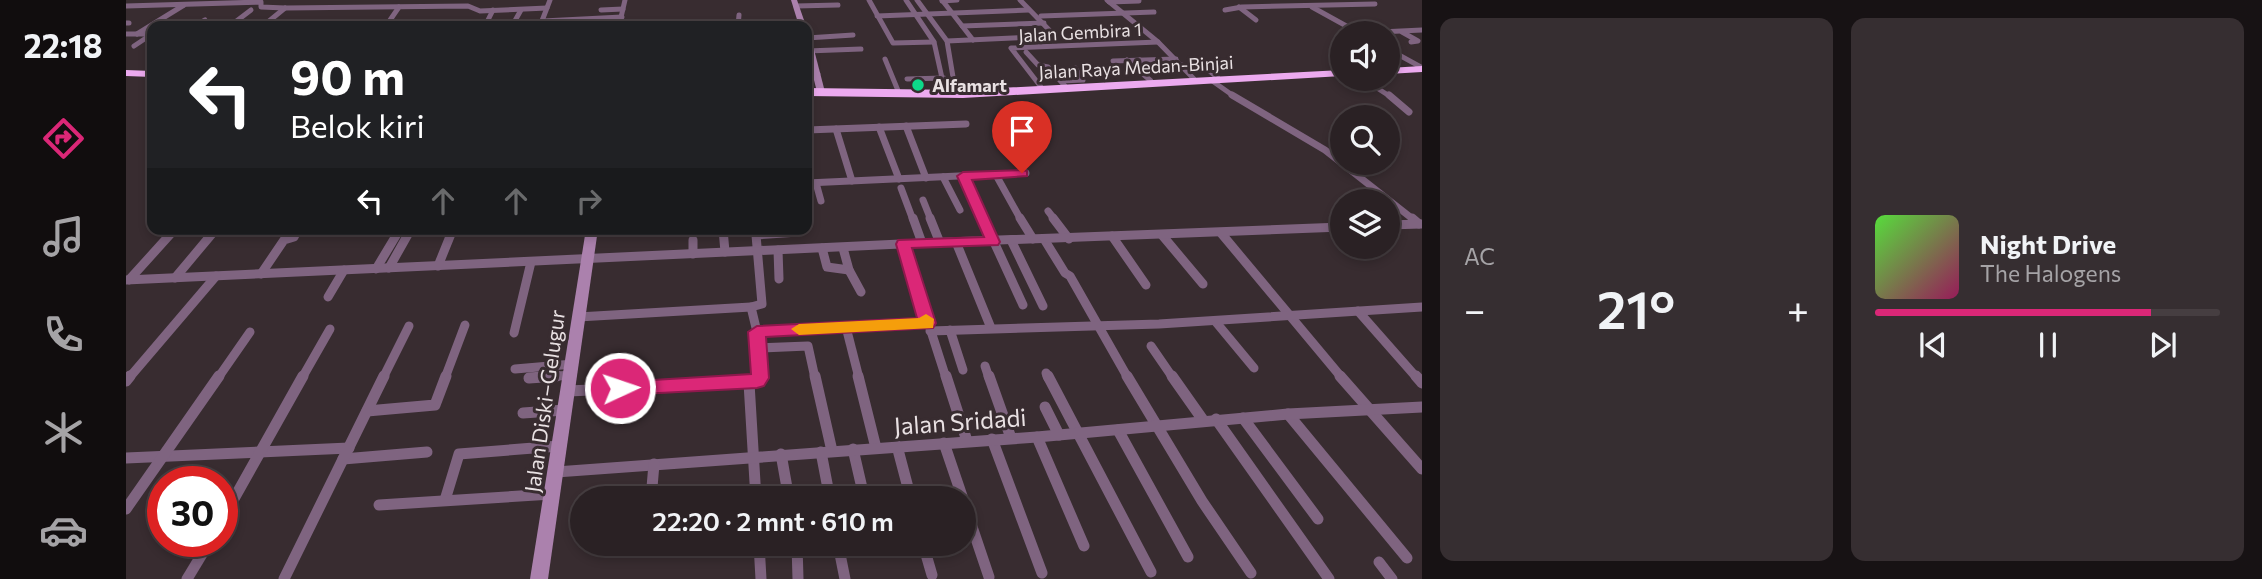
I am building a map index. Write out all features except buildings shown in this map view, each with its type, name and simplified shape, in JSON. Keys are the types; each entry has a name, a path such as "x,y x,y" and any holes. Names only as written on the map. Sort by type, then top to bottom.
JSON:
{"highway":[{"path":"1400,69 1422,67"},
{"path":"126,72 147,73"},
{"name":"Jalan Raya Medan-Binjai","path":"812,91 963,94 1330,73"},
{"name":"Jalan Raya Medan-Binjai","path":"821,91 956,92 1041,87 1063,83 1215,79"}],"main road":[{"path":"795,2 801,21"},
{"path":"813,70 821,91"},
{"name":"Jalan Diski–Gelugur","path":"539,579 591,235"}],"street":[{"path":"311,8 320,0"},
{"path":"435,6 440,0"},
{"path":"456,6 461,0"},
{"path":"542,21 550,0"},
{"path":"621,21 625,0"},
{"path":"795,2 830,0"},
{"path":"869,0 893,43 934,42"},
{"path":"906,0 934,42 942,78 956,92"},
{"path":"917,0 947,41 956,92"},
{"path":"942,0 957,0"},
{"path":"942,0 973,40"},
{"path":"947,41 1055,36 1020,0"},
{"path":"1026,0 1072,45"},
{"path":"1298,0 1338,21"},
{"path":"1341,0 1350,5"},
{"path":"1108,1 1139,1"},
{"path":"1108,1 1158,42 1194,79"},
{"path":"126,2 261,2 261,7 285,8 390,7 399,4 493,10 504,7 547,9"},
{"path":"795,2 838,5"},
{"path":"157,21 185,3"},
{"path":"389,21 399,4"},
{"path":"1225,10 1375,4"},
{"path":"1116,8 1145,6"},
{"path":"269,21 285,8"},
{"path":"1239,8 1256,20"},
{"path":"515,21 521,9"},
{"path":"601,10 623,9"},
{"path":"237,21 251,10"},
{"path":"488,21 493,10"},
{"path":"877,16 1029,10"},
{"path":"1041,16 1154,12"},
{"path":"738,21 739,15"},
{"path":"568,21 622,17"},
{"path":"962,26 1044,23"},
{"path":"137,34 147,28"},
{"path":"1401,31 1422,30"},
{"path":"1401,31 1418,41 1411,42"},
{"path":"126,34 147,34"},
{"path":"812,46 853,36"},
{"path":"1107,36 1114,44"},
{"path":"134,46 147,37"},
{"name":"Jalan Gembira 1","path":"1041,87 1011,48 1158,42"},
{"path":"812,47 861,49"},
{"path":"812,48 847,56"},
{"path":"1026,52 1038,65 1047,67 1063,83 1083,80 1075,68"},
{"path":"1400,55 1422,67"},
{"path":"885,59 899,93"},
{"path":"1113,61 1176,59"},
{"path":"1128,60 1151,81"},
{"path":"1140,60 1147,66 1182,65"},
{"path":"1206,68 1215,79 1249,107 1317,145 1421,224"},
{"path":"907,79 953,77"},
{"path":"1383,91 1409,112"},
{"path":"812,130 930,128 965,124"},
{"path":"879,127 900,179"},
{"path":"906,127 926,178"},
{"path":"836,129 852,181"},
{"path":"812,183 1026,173"},
{"path":"996,175 1033,239"},
{"path":"963,176 1023,305"},
{"path":"943,177 960,209"},
{"path":"816,183 821,201"},
{"path":"901,188 922,243"},
{"path":"922,200 940,243"},
{"path":"1048,212 1069,239"},
{"path":"1400,225 1421,224"},
{"path":"127,281 922,243 1330,228"},
{"path":"1221,233 1292,315 1368,411 1422,469"},
{"path":"127,281 169,235"},
{"path":"175,278 211,235"},
{"path":"261,274 284,240 295,235"},
{"path":"376,269 396,235"},
{"path":"389,268 408,235"},
{"path":"438,266 451,235"},
{"path":"723,235 724,253"},
{"path":"578,317 751,307 762,304 756,235"},
{"path":"1162,235 1203,284"},
{"path":"1112,236 1146,285"},
{"path":"1044,239 1065,273 1070,276 1154,425 1218,527 1251,573"},
{"path":"693,240 693,254"},
{"path":"1011,240 1043,306"},
{"path":"956,242 990,328"},
{"path":"903,244 967,441"},
{"path":"822,248 827,267 849,270"},
{"path":"843,248 849,270 861,292"},
{"path":"778,250 779,279"},
{"path":"514,333 531,262"},
{"path":"328,297 345,271"},
{"path":"126,381 216,276"},
{"path":"568,391 749,383 760,378 757,332 751,307"},
{"path":"757,332 846,327 929,327 950,330 1098,326 1422,307"},
{"path":"1358,312 1422,383"},
{"path":"1215,321 1254,368"},
{"path":"285,579 408,326"},
{"path":"367,411 435,405 465,326"},
{"path":"846,327 876,448"},
{"path":"238,493 330,329"},
{"path":"950,330 963,370"},
{"path":"126,509 250,332"},
{"path":"759,348 805,345 808,348 826,451 829,486"},
{"path":"1151,346 1203,420"},
{"path":"985,366 1011,438"},
{"path":"515,369 572,369"},
{"path":"529,378 572,369"},
{"path":"1046,373 1151,572"},
{"path":"749,383 755,486"},
{"path":"1045,407 1059,435"},
{"name":"Jalan Sridadi","path":"556,472 1078,434 1216,419 1422,407"},
{"path":"523,413 565,410"},
{"path":"1288,414 1407,558"},
{"path":"1243,418 1318,519"},
{"path":"1216,419 1329,579"},
{"path":"1118,430 1188,557"},
{"path":"1037,437 1084,546"},
{"path":"992,439 1042,573"},
{"path":"944,443 959,486"},
{"path":"445,500 456,458 460,454 559,446"},
{"path":"897,446 908,486"},
{"path":"853,449 862,486"},
{"path":"126,458 262,452 427,452"},
{"path":"781,454 787,486"},
{"path":"652,486 654,464"},
{"path":"379,505 552,494"},
{"path":"976,537 989,577"},
{"path":"760,556 761,579"},
{"path":"797,556 798,579"},
{"path":"840,556 845,579"},
{"path":"926,556 932,575"},
{"path":"187,579 200,557"},
{"path":"1379,562 1392,579"}],"slow traffic":[{"path":"799,329 927,323 926,319"}],"place":[{"name":"Alfamart","path":"918,85"}],"route":[{"path":"620,388 757,381 760,378 757,332 927,323 903,244 993,242 963,176 1022,173"}]}
